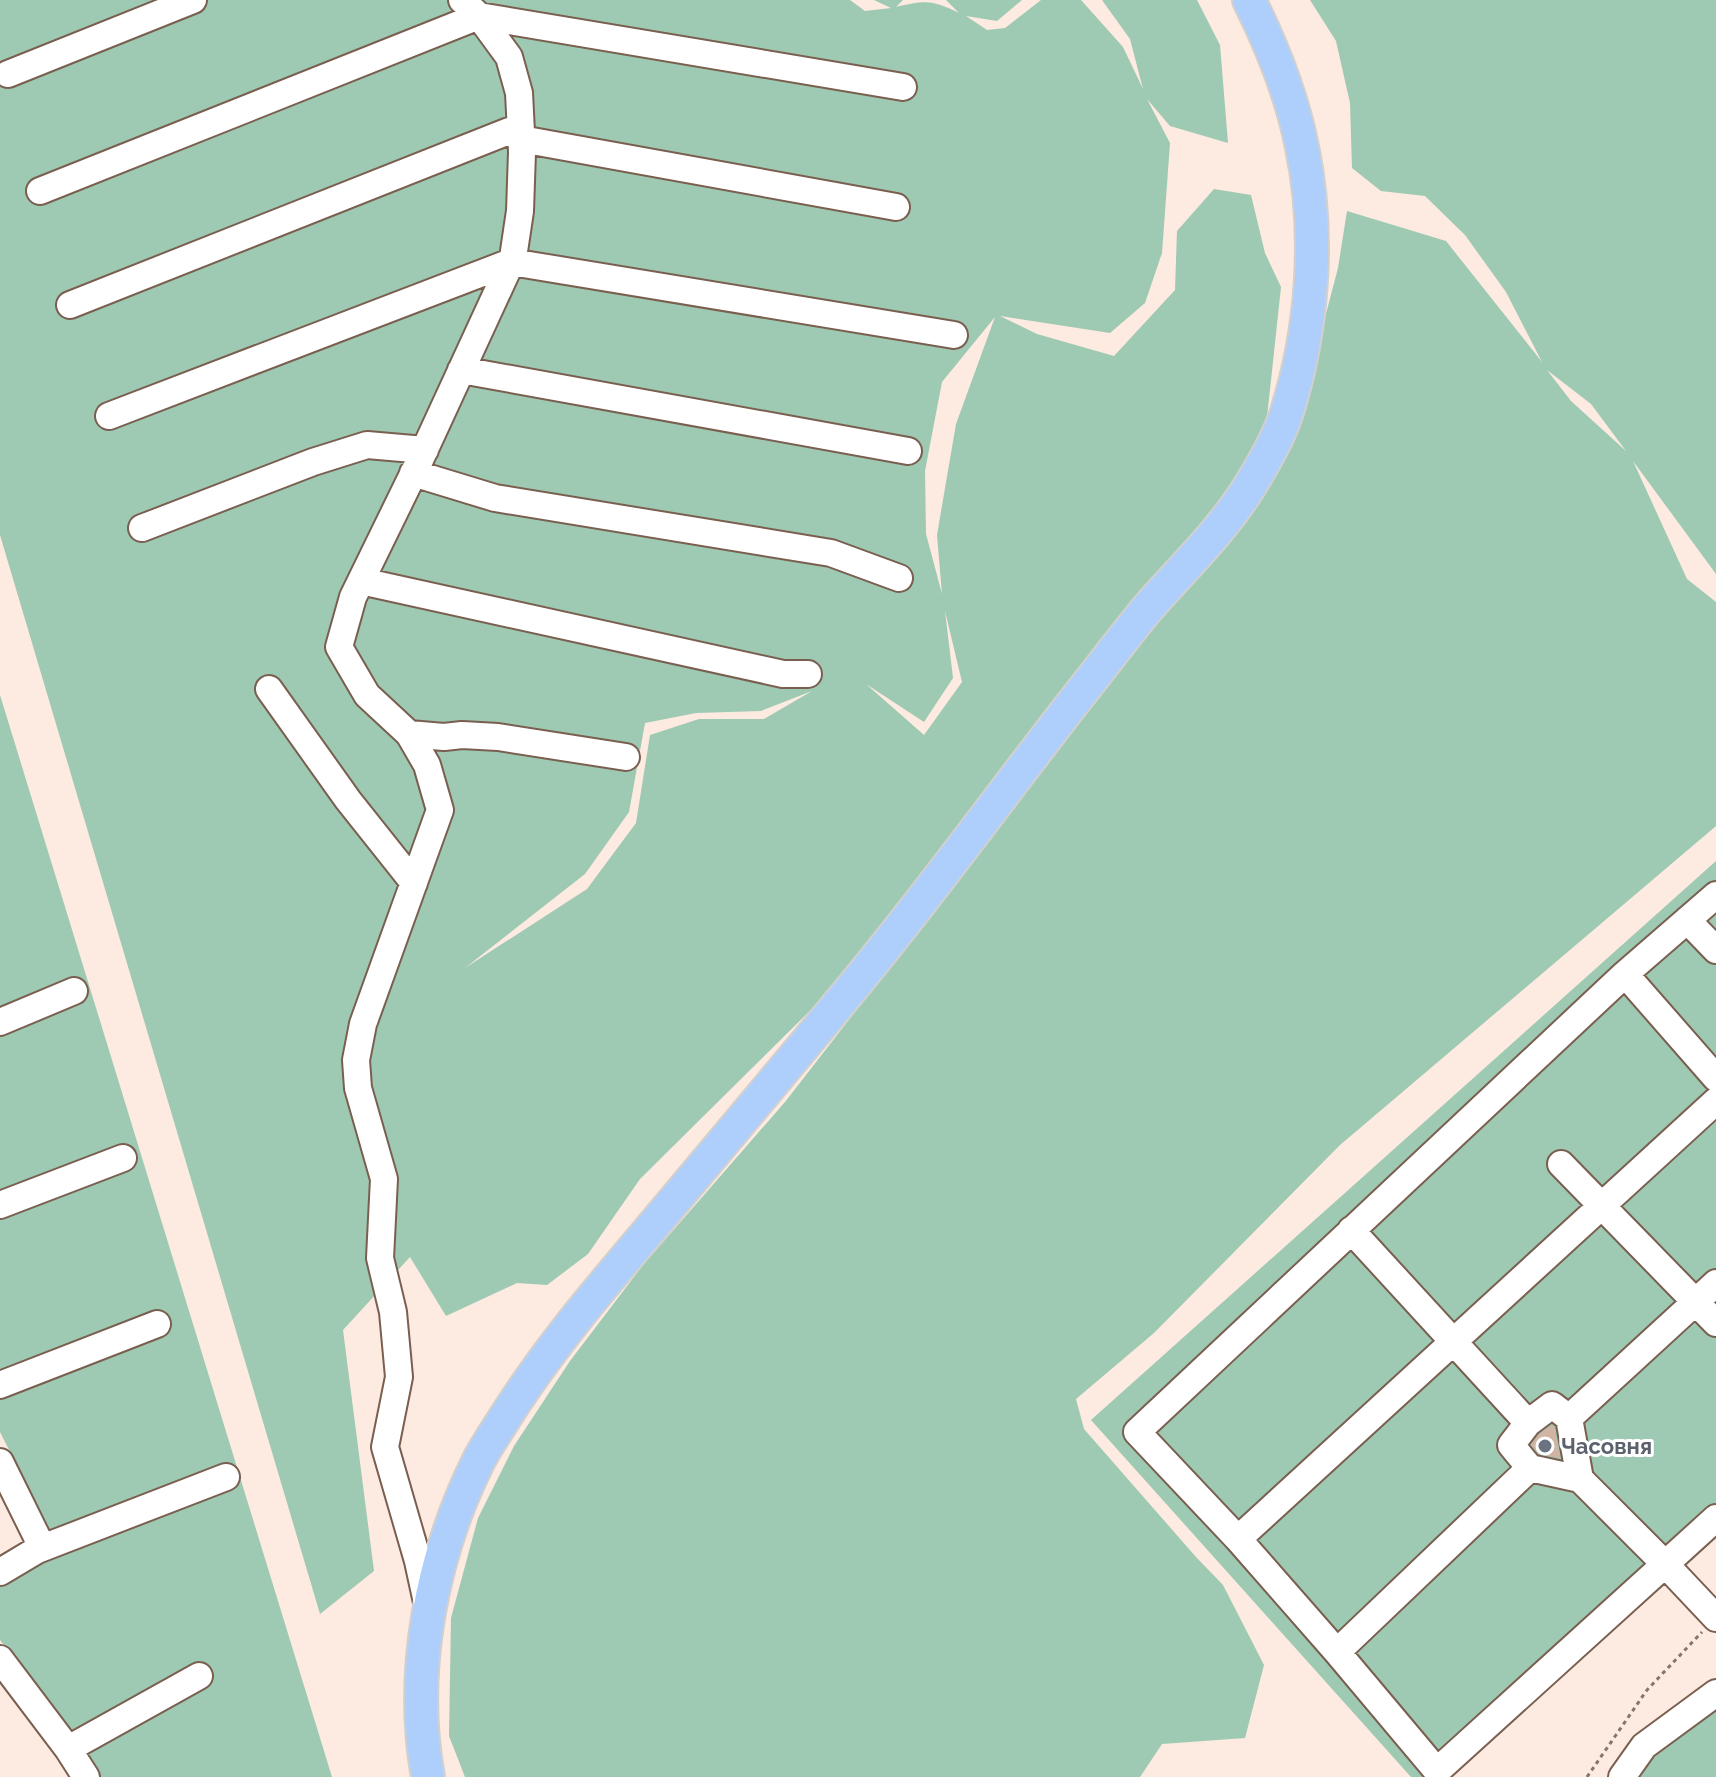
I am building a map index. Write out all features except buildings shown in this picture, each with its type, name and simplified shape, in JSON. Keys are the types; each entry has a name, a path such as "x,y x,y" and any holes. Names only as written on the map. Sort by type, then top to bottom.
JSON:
{"main road":[{"path":"428,1777 422,1718 425,1646 439,1568 478,1461 521,1391 582,1310 860,979 1144,613 1218,530 1265,460 1285,418 1307,321 1312,227 1303,148 1293,111 1279,69 1249,0"}],"street":[{"path":"8,74 193,0"},
{"path":"429,1614 418,1561 385,1447 399,1377 393,1312 380,1258 384,1179 358,1088 356,1060 363,1024 440,810 427,765 409,734 367,695 339,647 353,597 513,258 520,211 519,93 509,57 474,5"},
{"path":"40,191 474,5 903,87"},
{"path":"70,305 509,131 521,139 896,207"},
{"path":"109,416 511,262 954,335"},
{"path":"461,370 908,451"},
{"path":"142,528 313,462 367,445 419,461 495,498 831,553 899,578"},
{"path":"361,581 783,674 808,674"},
{"path":"269,689 348,800 414,883"},
{"path":"409,734 498,737 626,757"},
{"path":"1716,895 1625,974 1137,1432 1238,1539 1437,1771 1716,1518"},
{"path":"1687,920 1716,950"},
{"path":"1625,974 1716,1078"},
{"path":"0,1022 74,991"},
{"path":"1238,1539 1716,1101"},
{"path":"0,1205 123,1158"},
{"path":"1561,1164 1716,1323"},
{"path":"1351,1230 1528,1423"},
{"path":"1569,1418 1716,1283"},
{"path":"0,1385 157,1324"},
{"path":"1580,1479 1569,1418 1552,1405 1528,1423 1511,1445 1530,1468 1580,1479 1716,1618"},
{"path":"0,1462 38,1539 37,1550"},
{"path":"1337,1652 1530,1468"},
{"path":"0,1572 37,1550 226,1477"},
{"path":"0,1659 86,1777"},
{"path":"68,1749 199,1676"},
{"path":"1622,1777 1644,1746 1716,1693"}],"path":[{"path":"1587,1777 1647,1690 1716,1618"}],"green space":[{"path":"0,0 850,0 865,11 891,8 874,0 903,0 896,7 929,2 959,13 946,0 1022,0 997,21 966,16 987,30 1005,28 1041,0 1081,0 1123,47 1143,89 1130,39 1102,0 1197,0 1220,45 1228,143 1170,126 1147,99 1170,143 1162,253 1145,303 1110,333 1000,316 1037,334 1114,356 1175,290 1177,231 1214,189 1251,195 1265,253 1281,287 1265,436 1229,495 1177,552 836,985 640,1179 588,1254 547,1285 517,1283 446,1316 410,1257 343,1330 374,1571 320,1614 0,535","holes":["995,317 956,424 937,535 942,594 926,534 925,471 942,382","945,611 962,682 924,735 866,684 924,722 953,678","812,691 764,719 699,719 650,735 636,823 587,889 465,968 585,874 629,812 645,723 696,713 761,711"]},
{"path":"1310,0 1716,0 1716,574 1633,461 1687,579 1716,602 1716,826 1340,1145 1154,1333 1076,1399 1084,1429 1223,1585 1264,1665 1245,1738 1162,1744 1140,1777 465,1777 449,1736 451,1618 478,1518 514,1446 570,1361 643,1265 785,1102 1217,550 1316,352 1338,268 1347,211 1446,241 1542,362 1506,292 1465,235 1425,196 1381,191 1352,168 1350,103 1336,41","holes":["1547,370 1591,404 1626,451 1571,401"]},
{"path":"0,695 332,1777 100,1777 0,1640 0,1584 57,1545 0,1432"},
{"path":"1716,861 1716,1538 1444,1777 1411,1777 1091,1420"},
{"path":"1716,1688 1716,1777 1616,1777"}],"place":[{"name":"Часовня","path":"1545,1446"}]}
